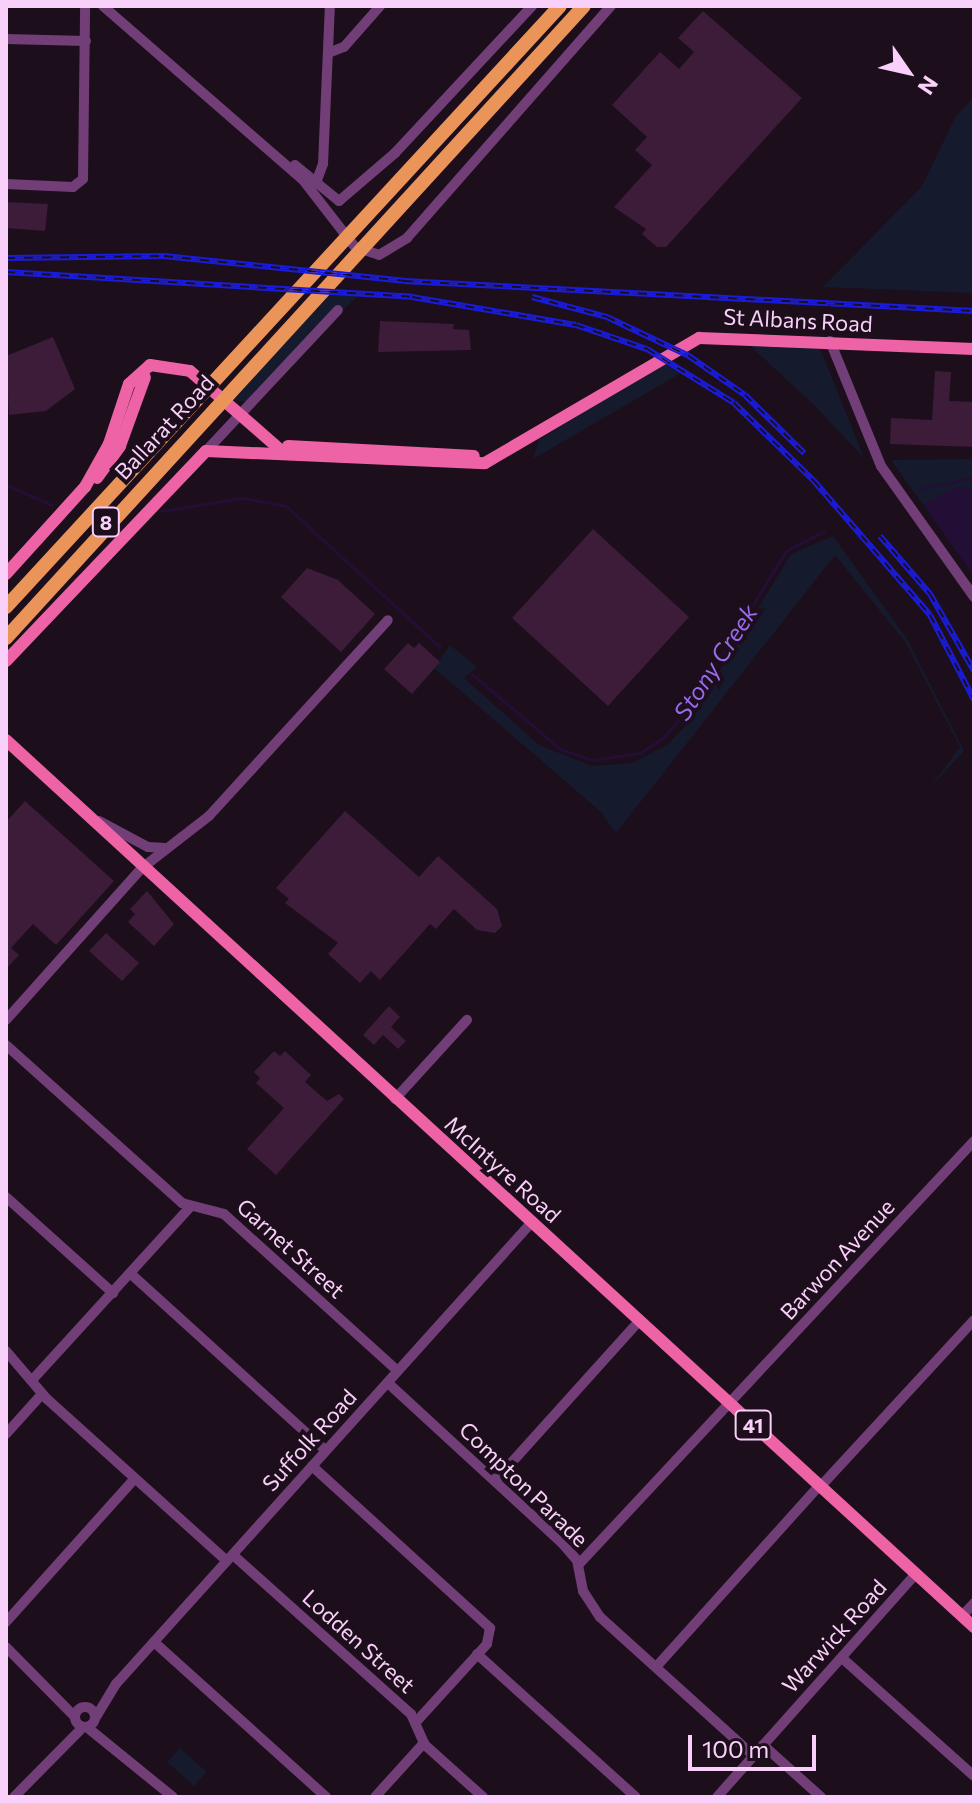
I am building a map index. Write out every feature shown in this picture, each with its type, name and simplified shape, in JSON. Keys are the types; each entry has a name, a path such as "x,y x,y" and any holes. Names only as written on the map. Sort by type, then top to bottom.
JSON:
{"highway":[{"name":"Ballarat Road","path":"7,603 560,6"},
{"name":"Ballarat Road","path":"6,638 210,409 584,6"}],"main road":[{"name":"St Albans Road","path":"206,451 461,460 509,453 682,343 732,335 974,349"},
{"name":"St Albans Road","path":"6,574 85,487 109,453 132,380 150,365 172,365 190,371 261,435 287,454"},
{"name":"St Albans Road","path":"261,435 285,446 352,455"},
{"path":"6,661 206,451"},
{"name":"McIntyre Road","path":"8,743 974,1627"}],"street":[{"path":"6,184 80,184 85,6"},
{"path":"87,18 93,6"},
{"path":"103,6 113,10 266,147 336,200 342,211 331,218"},
{"path":"309,180 323,153 330,6"},
{"path":"328,53 344,47 380,6"},
{"path":"323,208 395,153 532,6"},
{"path":"309,180 323,208 362,251 385,255 399,247 611,6"},
{"path":"6,39 86,41"},
{"path":"206,451 338,310"},
{"path":"830,341 877,459 974,597"},
{"path":"6,1020 142,868 209,816 388,620"},
{"path":"82,812 148,847 166,848"},
{"path":"395,1099 467,1020"},
{"name":"Garnet Street","path":"6,1045 190,1207 224,1214 398,1371"},
{"name":"Barwon Avenue","path":"579,1564 974,1141"},
{"path":"6,1197 113,1293"},
{"path":"34,1378 190,1207"},
{"name":"Suffolk Road","path":"14,1797 85,1722 532,1222"},
{"path":"131,1274 326,1451"},
{"path":"656,1667 974,1320"},
{"path":"495,1481 639,1321"},
{"path":"6,1351 34,1378 42,1394 6,1434"},
{"name":"Compton Parade","path":"388,1383 495,1481 579,1564 594,1610 754,1756"},
{"name":"Lodden Street","path":"42,1394 417,1721 424,1743 483,1797"},
{"path":"312,1466 491,1632 477,1654 417,1721"},
{"path":"6,1622 135,1478"},
{"name":"Warwick Road","path":"717,1797 916,1574"},
{"path":"962,1616 974,1603"},
{"path":"154,1642 326,1797"},
{"path":"6,1647 169,1796"},
{"path":"477,1654 636,1797"},
{"path":"842,1658 974,1776"},
{"name":"Suffolk Road","path":"85,1722 86,1707 116,1684"},
{"path":"57,1692 86,1707"},
{"path":"375,1797 424,1743"},
{"path":"763,1745 821,1797"}],"shaded area":[{"path":"974,97 974,293 823,287 922,186 956,116"},
{"path":"326,293 358,296 246,402 234,400"},
{"path":"746,342 819,346 864,458 814,405"},
{"path":"660,362 681,373 533,459 539,440"},
{"path":"974,459 974,576 891,460"},
{"path":"957,487 974,488 974,576 923,504"},
{"path":"833,536 907,639 964,751 929,789 960,747 906,643 835,555 616,833 601,812 434,668 450,645 477,667 464,678 539,745 592,766 632,763 667,745 687,725 791,554"},
{"path":"180,1748 207,1772 194,1786 167,1762"}],"building":[{"path":"703,11 802,98 666,247 657,247 642,234 646,229 614,207 652,165 635,150 647,137 612,105 660,52 679,69 694,52 678,38"},
{"path":"6,202 48,204 45,231 6,228"},
{"path":"380,321 454,324 453,329 469,330 471,350 378,352"},
{"path":"53,337 75,389 46,411 9,415 6,356"},
{"path":"935,371 951,372 949,401 974,402 974,447 890,444 891,418 932,420"},
{"path":"593,529 689,617 608,706 512,618"},
{"path":"307,568 338,580 375,614 341,652 281,597"},
{"path":"408,643 414,648 419,643 440,662 412,694 384,669"},
{"path":"25,801 114,881 56,945 33,924 11,948 19,955 6,969 6,822"},
{"path":"345,811 419,877 438,856 497,909 502,926 495,933 477,930 454,909 436,929 430,924 380,980 371,971 360,983 328,954 338,943 285,903 289,899 276,888"},
{"path":"147,891 174,924 154,946 128,922 135,914 130,909"},
{"path":"106,933 139,963 122,981 89,951"},
{"path":"389,1006 400,1017 391,1027 406,1041 398,1049 383,1035 374,1045 363,1035"},
{"path":"274,1051 280,1056 285,1051 311,1075 305,1082 327,1101 339,1094 344,1099 276,1175 247,1149 284,1108 256,1083 260,1078 254,1072"}],"waterway":[{"name":"Stony Creek","path":"920,489 974,477"},
{"name":"Stony Creek","path":"6,485 52,505"},
{"name":"Stony Creek","path":"161,511 242,498 286,506 440,647"},
{"name":"Stony Creek","path":"472,674 560,749 592,760 640,753 663,738 689,708 786,551 824,531"}],"railway":[{"path":"6,258 164,256 404,281 974,311"},
{"path":"6,272 412,297 576,325 647,349 734,403 814,481 930,615 974,700"},
{"path":"532,297 607,317 689,356 745,395 804,453"},
{"path":"880,536 930,594 974,671"}]}
